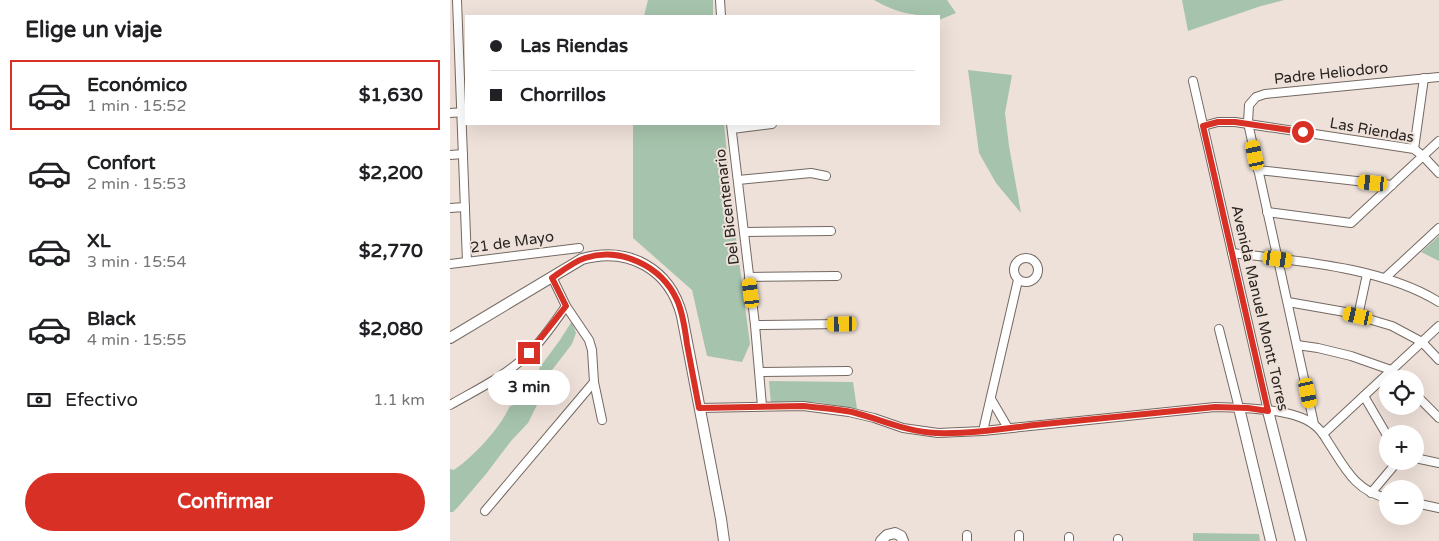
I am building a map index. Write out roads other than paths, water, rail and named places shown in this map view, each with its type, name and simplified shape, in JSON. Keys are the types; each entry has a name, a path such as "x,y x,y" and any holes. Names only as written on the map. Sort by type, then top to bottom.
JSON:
{"street":[{"path":"457,0 464,112 463,154 467,262"},
{"path":"720,0 721,15"},
{"name":"Padre Heliodoro","path":"1248,123 1248,105 1256,97 1265,94 1439,76"},
{"path":"1414,150 1424,78"},
{"name":"Avenida Manuel Montt Torres","path":"1193,81 1268,411 1301,541"},
{"path":"450,113 464,112"},
{"name":"Las Riendas","path":"1203,126 1226,122 1248,123 1414,150 1423,156 1439,174"},
{"path":"1248,123 1314,424"},
{"path":"732,126 752,125"},
{"name":"Del Bicentenario","path":"732,126 755,325 762,406"},
{"path":"1267,212 1351,223 1439,141"},
{"path":"450,155 463,154"},
{"path":"1258,170 1392,185"},
{"path":"738,180 811,173 826,176"},
{"path":"450,208 465,207"},
{"path":"1385,278 1439,228"},
{"path":"744,232 831,231"},
{"name":"21 de Mayo","path":"450,264 579,248"},
{"path":"1232,253 1324,266 1385,278 1418,290 1439,302"},
{"path":"450,338 582,259 601,255 621,256 630,258 648,267 668,285 680,308 724,541"},
{"path":"1358,316 1367,274"},
{"path":"749,277 837,276"},
{"path":"552,278 566,306 589,340 592,350 594,382 602,420"},
{"path":"983,431 1018,280"},
{"path":"1288,302 1358,316 1392,326 1422,342 1439,360"},
{"path":"450,405 502,374 523,358 540,340 566,306"},
{"path":"755,325 842,324"},
{"path":"1297,345 1351,356 1391,370 1439,326"},
{"path":"1219,329 1272,541"},
{"path":"760,372 848,371"},
{"path":"485,511 594,382"},
{"path":"1323,434 1379,382"},
{"path":"1364,396 1381,425"},
{"path":"991,399 1008,428"},
{"path":"1424,403 1439,418"},
{"path":"699,408 803,406 849,412 903,428 946,433 983,431 1215,407 1288,413 1314,424 1323,434 1349,475 1371,493 1379,497"},
{"path":"1424,460 1439,463"},
{"path":"1371,493 1390,470"},
{"path":"1424,505 1439,508"},
{"path":"881,541 887,535 895,533 901,536 903,541"}]}
